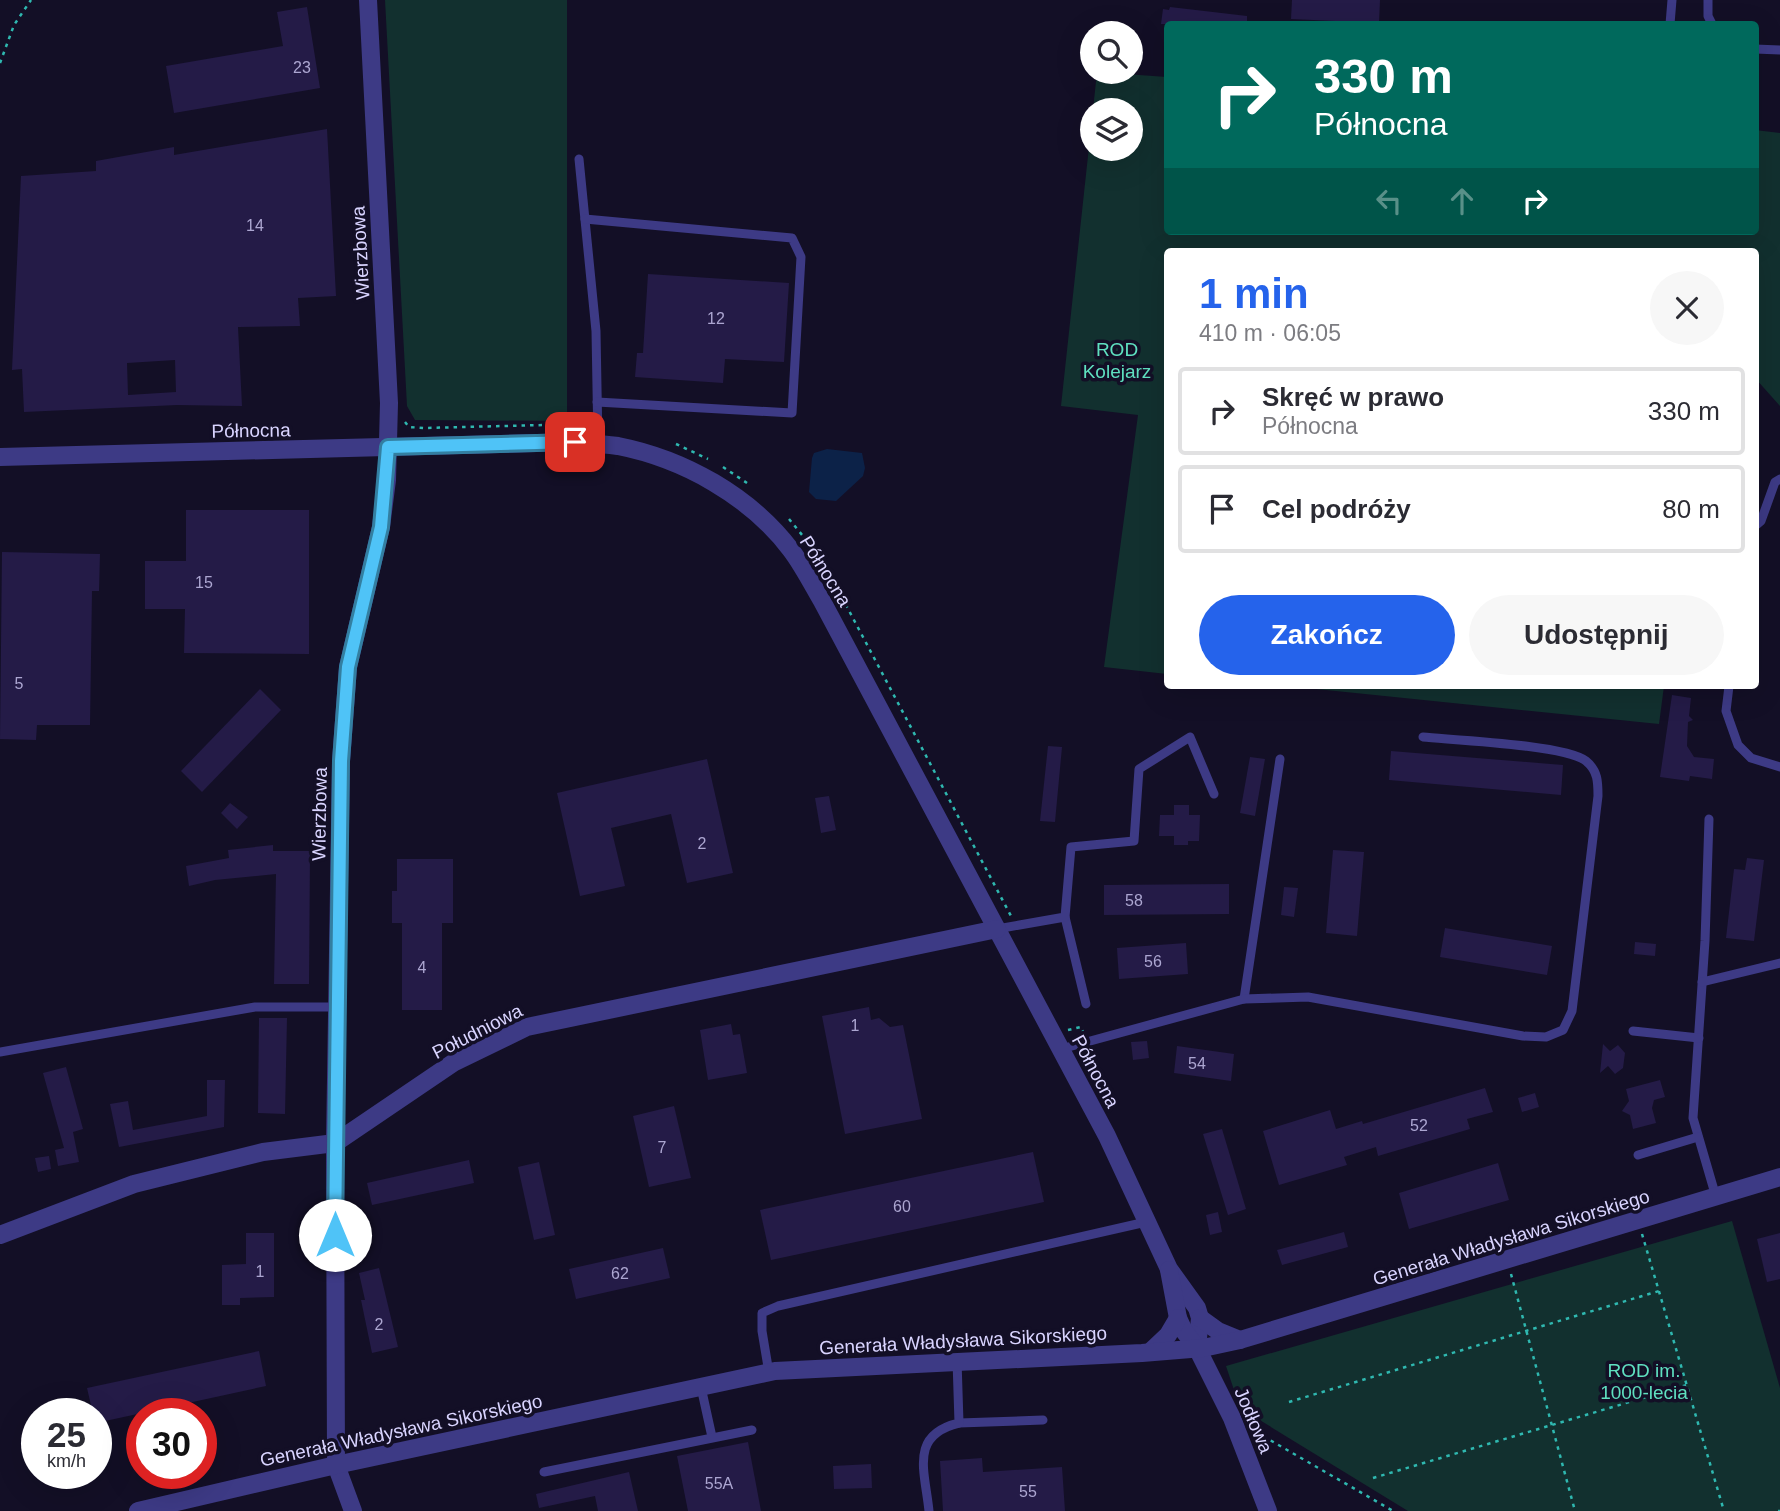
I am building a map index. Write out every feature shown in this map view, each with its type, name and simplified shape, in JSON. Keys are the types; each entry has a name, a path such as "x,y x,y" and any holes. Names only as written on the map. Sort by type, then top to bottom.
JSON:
{"street":[{"name":"Wierzbowa","path":"336,1465 335,1143 341,761 344,701 356,632 381,527 389,403 368,0"},
{"name":"Północna","path":"0,457 575,442 617,446 663,458 698,473 735,497 765,522 791,550 822,601 1107,1136 1169,1269 1191,1297 1200,1318"},
{"name":"Południowa","path":"0,1235 134,1184 263,1152 335,1143 453,1063 527,1027 997,929"},
{"name":"Generała Władysława Sikorskiego","path":"138,1511 189,1505 336,1465 769,1373 957,1360 1150,1352 1197,1348 1240,1340 1780,1177"},
{"name":"Północna","path":"1169,1269 1178,1318 1197,1348"},
{"path":"1150,1352 1168,1335 1178,1318"},
{"path":"1200,1318 1217,1331 1240,1340"},
{"path":"1197,1348 1200,1318"},
{"name":"Jodłowa","path":"1197,1348 1232,1418 1268,1511"},
{"path":"336,1465 353,1511"}],"lane":[{"path":"1670,21 1672,0"},
{"path":"1708,0 1710,21"},
{"path":"1759,49 1780,50"},
{"path":"579,159 596,331 598,444"},
{"path":"585,219 792,238 801,257 792,413 597,402"},
{"path":"1759,523 1775,482 1780,479"},
{"path":"1729,689 1726,711 1738,746 1751,758 1780,767"},
{"path":"1086,1004 1065,917 1071,848 1135,841 1139,769 1190,737 1214,794"},
{"path":"1060,1049 1244,999 1308,997 1523,1036 1546,1037 1563,1030 1572,1011 1598,796 1597,775 1585,760 1557,750 1423,737"},
{"path":"1244,999 1280,759"},
{"path":"1709,819 1693,1118 1716,1197"},
{"path":"997,929 1016,928 1065,917"},
{"path":"1702,982 1780,963"},
{"path":"0,1052 255,1007 337,1007"},
{"path":"1633,1031 1699,1038"},
{"path":"1638,1155 1698,1137"},
{"path":"769,1373 762,1313 778,1306 1146,1222"},
{"path":"957,1360 959,1423"},
{"path":"701,1387 712,1437"},
{"path":"929,1511 923,1450 929,1437 943,1427 959,1423 1043,1420"},
{"path":"544,1472 752,1430"}],"path":[{"path":"0,63 14,25 31,0"},
{"path":"401,415 410,427 598,426"},
{"path":"667,441 737,474 755,490"},
{"path":"782,513 797,528 822,562 1016,928"},
{"path":"1066,1029 1081,1027 1086,1041"},
{"path":"1638,1221 1724,1511"},
{"path":"1507,1261 1575,1511"},
{"path":"1289,1402 1659,1291"},
{"path":"1373,1478 1687,1385"},
{"path":"1255,1432 1393,1511"}],"green space":[{"path":"385,0 567,0 567,421 415,420 407,406"},
{"name":"ROD Kolejarz","path":"1143,75 1164,77 1164,235 1759,235 1759,130 1780,133 1780,406 1759,382 1759,248 1164,248 1164,674 1104,667 1138,415 1061,406 1087,161 1143,161 1143,98 1094,98 1096,84 1143,84"},
{"path":"1316,689 1664,689 1659,724"},
{"name":"ROD im. 1000-lecia","path":"1732,1221 1780,1388 1780,1511 1408,1511 1240,1408 1226,1366"}],"water":[{"path":"827,449 862,453 865,468 863,476 836,501 816,499 809,492 814,453"}],"building":[{"path":"1292,0 1380,0 1379,21 1291,19"},
{"path":"307,7 320,88 174,113 166,66 283,46 277,12"},
{"path":"1170,7 1247,16 1247,21 1164,21 1164,24 1161,24 1163,9 1169,10"},
{"path":"327,129 336,296 298,298 300,326 238,327 242,406 177,405 24,412 22,369 12,370 21,176 96,171 96,161 174,147 174,155","holes":["175,360 176,392 128,395 127,363"]},
{"path":"648,274 789,283 784,362 725,359 723,383 635,377 637,353 643,353"},
{"path":"186,510 309,510 309,654 184,653 185,609 145,609 145,561 186,561"},
{"path":"2,552 100,554 99,591 92,591 90,725 37,725 36,740 0,739"},
{"path":"260,689 281,710 202,792 181,771"},
{"path":"1672,695 1691,698 1689,716 1693,720 1688,722 1687,746 1694,757 1714,759 1712,779 1690,776 1689,781 1660,777"},
{"path":"1048,746 1062,747 1055,822 1040,821"},
{"path":"1391,751 1563,765 1561,795 1389,780"},
{"path":"1250,757 1265,759 1255,816 1240,813"},
{"path":"707,759 733,873 687,883 671,814 611,828 625,886 580,896 557,793"},
{"path":"829,796 836,830 821,833 815,798"},
{"path":"230,803 248,817 237,829 221,813"},
{"path":"1174,805 1189,805 1189,815 1200,815 1199,841 1188,841 1188,845 1174,845 1174,836 1159,836 1160,815 1174,815"},
{"path":"273,845 273,851 310,851 309,984 274,984 276,874 215,880 189,886 186,866 229,858 228,850"},
{"path":"1333,850 1364,852 1357,936 1326,933"},
{"path":"1747,858 1764,860 1754,941 1726,938 1734,869 1745,870"},
{"path":"397,859 453,859 453,923 442,923 442,1010 402,1010 402,923 392,923 392,891 397,891"},
{"path":"1229,884 1229,914 1104,915 1104,885"},
{"path":"1284,887 1298,888 1294,917 1281,915"},
{"path":"1445,928 1552,946 1547,975 1440,957"},
{"path":"1635,942 1656,944 1655,956 1634,954"},
{"path":"1186,943 1188,974 1119,979 1117,948"},
{"path":"869,1007 871,1020 879,1018 890,1027 903,1025 922,1119 845,1134 822,1016"},
{"path":"259,1018 287,1018 285,1114 258,1113"},
{"path":"731,1024 733,1035 740,1034 747,1073 708,1080 700,1030"},
{"path":"1147,1041 1149,1058 1133,1060 1131,1042"},
{"path":"1603,1044 1610,1051 1618,1045 1625,1053 1623,1068 1615,1074 1608,1066 1600,1073"},
{"path":"1177,1046 1234,1054 1231,1081 1174,1073"},
{"path":"66,1067 83,1129 73,1132 79,1162 58,1166 55,1150 64,1148 43,1073"},
{"path":"207,1080 225,1080 224,1127 119,1147 110,1104 128,1101 133,1130 207,1116"},
{"path":"1660,1080 1665,1097 1654,1100 1652,1108 1656,1123 1633,1129 1630,1115 1622,1111 1629,1101 1626,1089"},
{"path":"1485,1088 1493,1112 1467,1119 1470,1129 1378,1156 1376,1147 1344,1157 1347,1165 1279,1185 1263,1131 1330,1110 1336,1129 1362,1121 1363,1124"},
{"path":"1535,1093 1539,1107 1522,1112 1518,1098"},
{"path":"674,1106 691,1178 649,1187 633,1116"},
{"path":"1222,1129 1246,1209 1228,1215 1203,1134"},
{"path":"1033,1152 1044,1202 771,1260 760,1210"},
{"path":"49,1156 51,1169 38,1172 35,1158"},
{"path":"469,1160 474,1183 372,1205 367,1183"},
{"path":"539,1162 555,1235 534,1240 518,1167"},
{"path":"1498,1163 1509,1200 1409,1229 1399,1193"},
{"path":"1218,1212 1222,1232 1210,1235 1206,1215"},
{"path":"1344,1232 1348,1247 1282,1265 1277,1250"},
{"path":"246,1233 274,1233 274,1297 240,1298 240,1305 222,1305 222,1265 246,1264"},
{"path":"1780,1233 1780,1279 1767,1282 1757,1239"},
{"path":"663,1248 670,1278 576,1299 569,1269"},
{"path":"379,1268 398,1347 372,1353 361,1300 365,1300 359,1273"},
{"path":"259,1351 266,1386 211,1398 126,1398 126,1416 112,1420 112,1398 89,1398 87,1388"},
{"path":"748,1442 761,1511 688,1511 677,1456"},
{"path":"982,1458 983,1472 1062,1467 1065,1511 943,1511 940,1461"},
{"path":"871,1464 872,1488 834,1489 833,1466"},
{"path":"629,1472 638,1511 598,1511 595,1496 539,1508 536,1494"}],"route":[{"path":"335,1235 344,701 348,667 381,527 388,447 575,442"}]}
